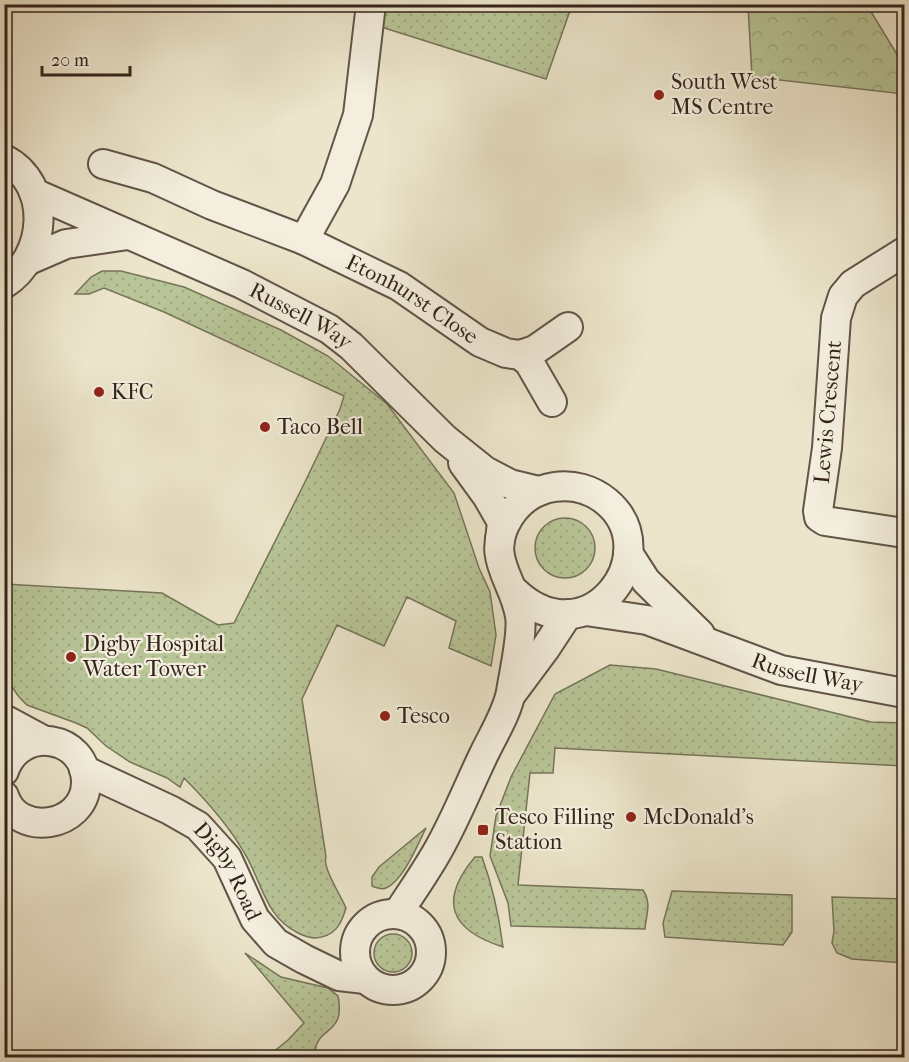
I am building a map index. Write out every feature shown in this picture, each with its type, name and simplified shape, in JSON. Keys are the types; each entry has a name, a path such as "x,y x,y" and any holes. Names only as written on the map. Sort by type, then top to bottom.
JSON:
{"street":[{"path":"304,240 335,184 358,115 371,4"},
{"path":"4,284 18,274 29,260 36,244 40,221 34,193 19,170 6,157"},
{"name":"Etonhurst Close","path":"103,164 153,178 212,205 304,240 399,286 480,342 506,353 520,355"},
{"name":"Russell Way","path":"34,193 242,284 329,329 351,346 445,440 485,471 510,484 539,490"},
{"path":"29,260 66,244 128,235"},
{"name":"Lewis Crescent","path":"904,252 853,284 843,296 836,318 827,448 818,511 819,517 825,521 904,533"},
{"path":"520,355 535,350 568,327"},
{"path":"520,355 529,362 552,402"},
{"name":"Russell Way","path":"445,440 487,496 502,522 499,545"},
{"path":"510,696 521,617 513,590 500,561 499,545 502,531 512,513 527,497 539,490 557,486 576,487 593,493 608,503 620,518 626,535 628,553 624,572 616,588 602,602 577,612 552,614 524,601 513,590"},
{"name":"Russell Way","path":"628,553 645,581 713,645"},
{"path":"409,919 432,894 438,852 510,696 545,649 577,612"},
{"name":"Russell Way","path":"577,612 647,620 781,670 904,693"},
{"path":"4,719 42,740 63,744 76,755 84,770 86,784 78,807 54,823 42,824 8,809"},
{"path":"6,761 25,744 42,740"},
{"name":"Digby Road","path":"84,770 198,826 227,858 255,919 276,943 339,975 365,979"},
{"path":"78,807 138,795"},
{"path":"386,914 409,919 427,934 431,945 430,959 423,976 414,984 400,990 386,990 365,979 356,963 354,947 360,932 371,921 386,914"},
{"path":"304,959 344,952 354,947"}],"green space":[{"path":"383,5 572,5 546,79 378,26"},
{"path":"748,5 867,5 904,66 904,94 752,77"},
{"path":"102,271 121,271 184,287 281,330 328,356 387,404 454,493 479,568 490,592 496,635 491,666 449,648 456,621 407,597 384,646 337,625 302,699 327,868 346,908 336,929 323,937 313,938 302,935 278,918 232,834 184,778 180,787 167,778 130,762 106,746 87,728 27,705 5,677 5,584 162,593 218,625 234,623 304,484 344,396 164,312 104,288 89,294 75,294 91,277"},
{"path":"565,518 582,523 590,531 595,548 590,565 582,573 565,578 548,573 540,565 535,548 540,531 548,523"},
{"path":"610,665 656,669 871,722 904,723 904,766 555,748 553,773 530,773 518,885 643,890 648,904 645,929 511,926 508,903 490,856 496,816 511,777 555,694"},
{"path":"426,828 398,878 384,889 372,886 372,877 379,867"},
{"path":"475,857 482,857 486,868 500,924 503,947 471,932 461,923 455,912 456,887"},
{"path":"672,891 792,895 792,932 783,945 665,937 663,923"},
{"path":"832,897 904,899 904,963 852,959 837,953 832,943 834,931"},
{"path":"393,934 407,939 412,953 407,967 393,972 379,967 374,953 379,939"},
{"path":"245,953 281,977 328,988 338,996 339,1009 335,1024 321,1037 315,1051 306,1057 267,1057 304,1023"}],"place":[{"name":"South West MS Centre","path":"659,95"},
{"name":"KFC","path":"99,392"},
{"name":"Taco Bell","path":"265,427"},
{"name":"Digby Hospital Water Tower","path":"71,657"},
{"name":"Tesco","path":"385,716"},
{"name":"McDonald's","path":"631,817"},
{"name":"Tesco Filling Station","path":"483,830"}]}
